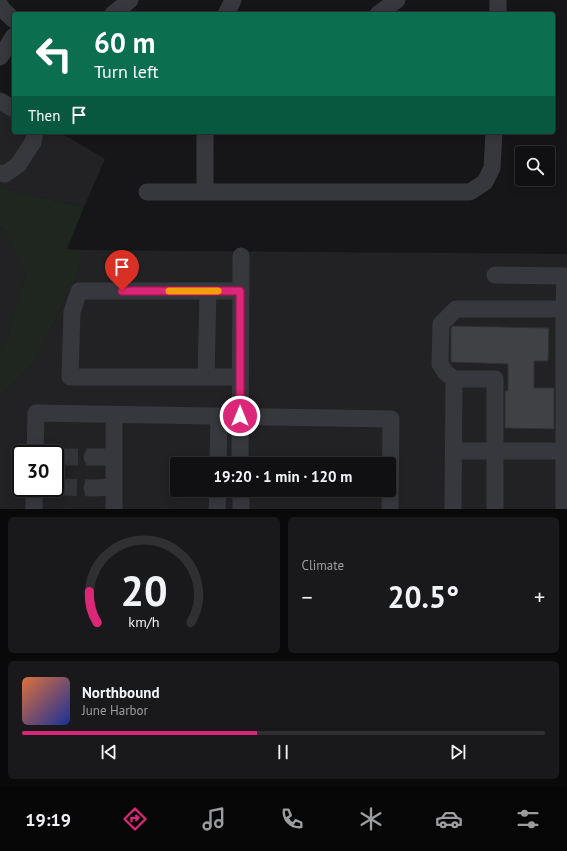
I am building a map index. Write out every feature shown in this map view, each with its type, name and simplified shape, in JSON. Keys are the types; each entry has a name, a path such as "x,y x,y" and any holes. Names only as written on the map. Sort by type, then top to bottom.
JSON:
{"street":[{"path":"115,12 130,0"},
{"path":"227,12 233,0"},
{"path":"381,12 397,0"},
{"path":"498,0 498,12"},
{"path":"0,5 12,18"},
{"path":"0,57 12,39"},
{"path":"0,101 12,108"},
{"path":"0,174 5,174 18,165 33,142 35,134"},
{"path":"147,192 470,192 485,182 492,168 494,134"},
{"path":"205,137 205,192"},
{"path":"240,457 241,256"},
{"path":"495,275 565,276 564,509"},
{"path":"240,291 79,291 72,312 70,377 240,377"},
{"path":"206,377 208,291"},
{"path":"496,509 496,379 454,379 445,372 440,364 440,324 456,309 564,309"},
{"path":"453,509 454,379"},
{"path":"35,445 36,414 391,419 390,509"},
{"path":"114,415 114,509"},
{"path":"218,457 219,416"},
{"path":"454,452 564,451"},
{"path":"92,457 114,457"},
{"path":"92,488 114,488"},
{"path":"34,497 34,509"},
{"path":"217,509 218,497"},
{"path":"241,497 241,509"}],"shaded area":[{"path":"0,96 12,103 12,134 62,134 105,159 84,207 39,197 0,186"},
{"path":"0,186 39,197 84,207 67,249 83,250 75,280 33,363 0,397 0,350 6,340 26,273 5,231 0,227"},
{"path":"0,227 5,231 26,273 6,340 0,350"},
{"path":"83,250 567,254 567,509 0,509 0,397 33,363 75,280"}],"building":[{"path":"453,326 549,328 548,361 534,361 534,388 554,388 554,429 505,428 505,391 508,391 508,364 451,362 451,328"}],"tunnel":[{"path":"64,457 92,457"},
{"path":"64,487 92,488"}],"slow traffic":[{"path":"169,291 218,291"}],"route":[{"path":"122,291 240,291 240,416"}]}
